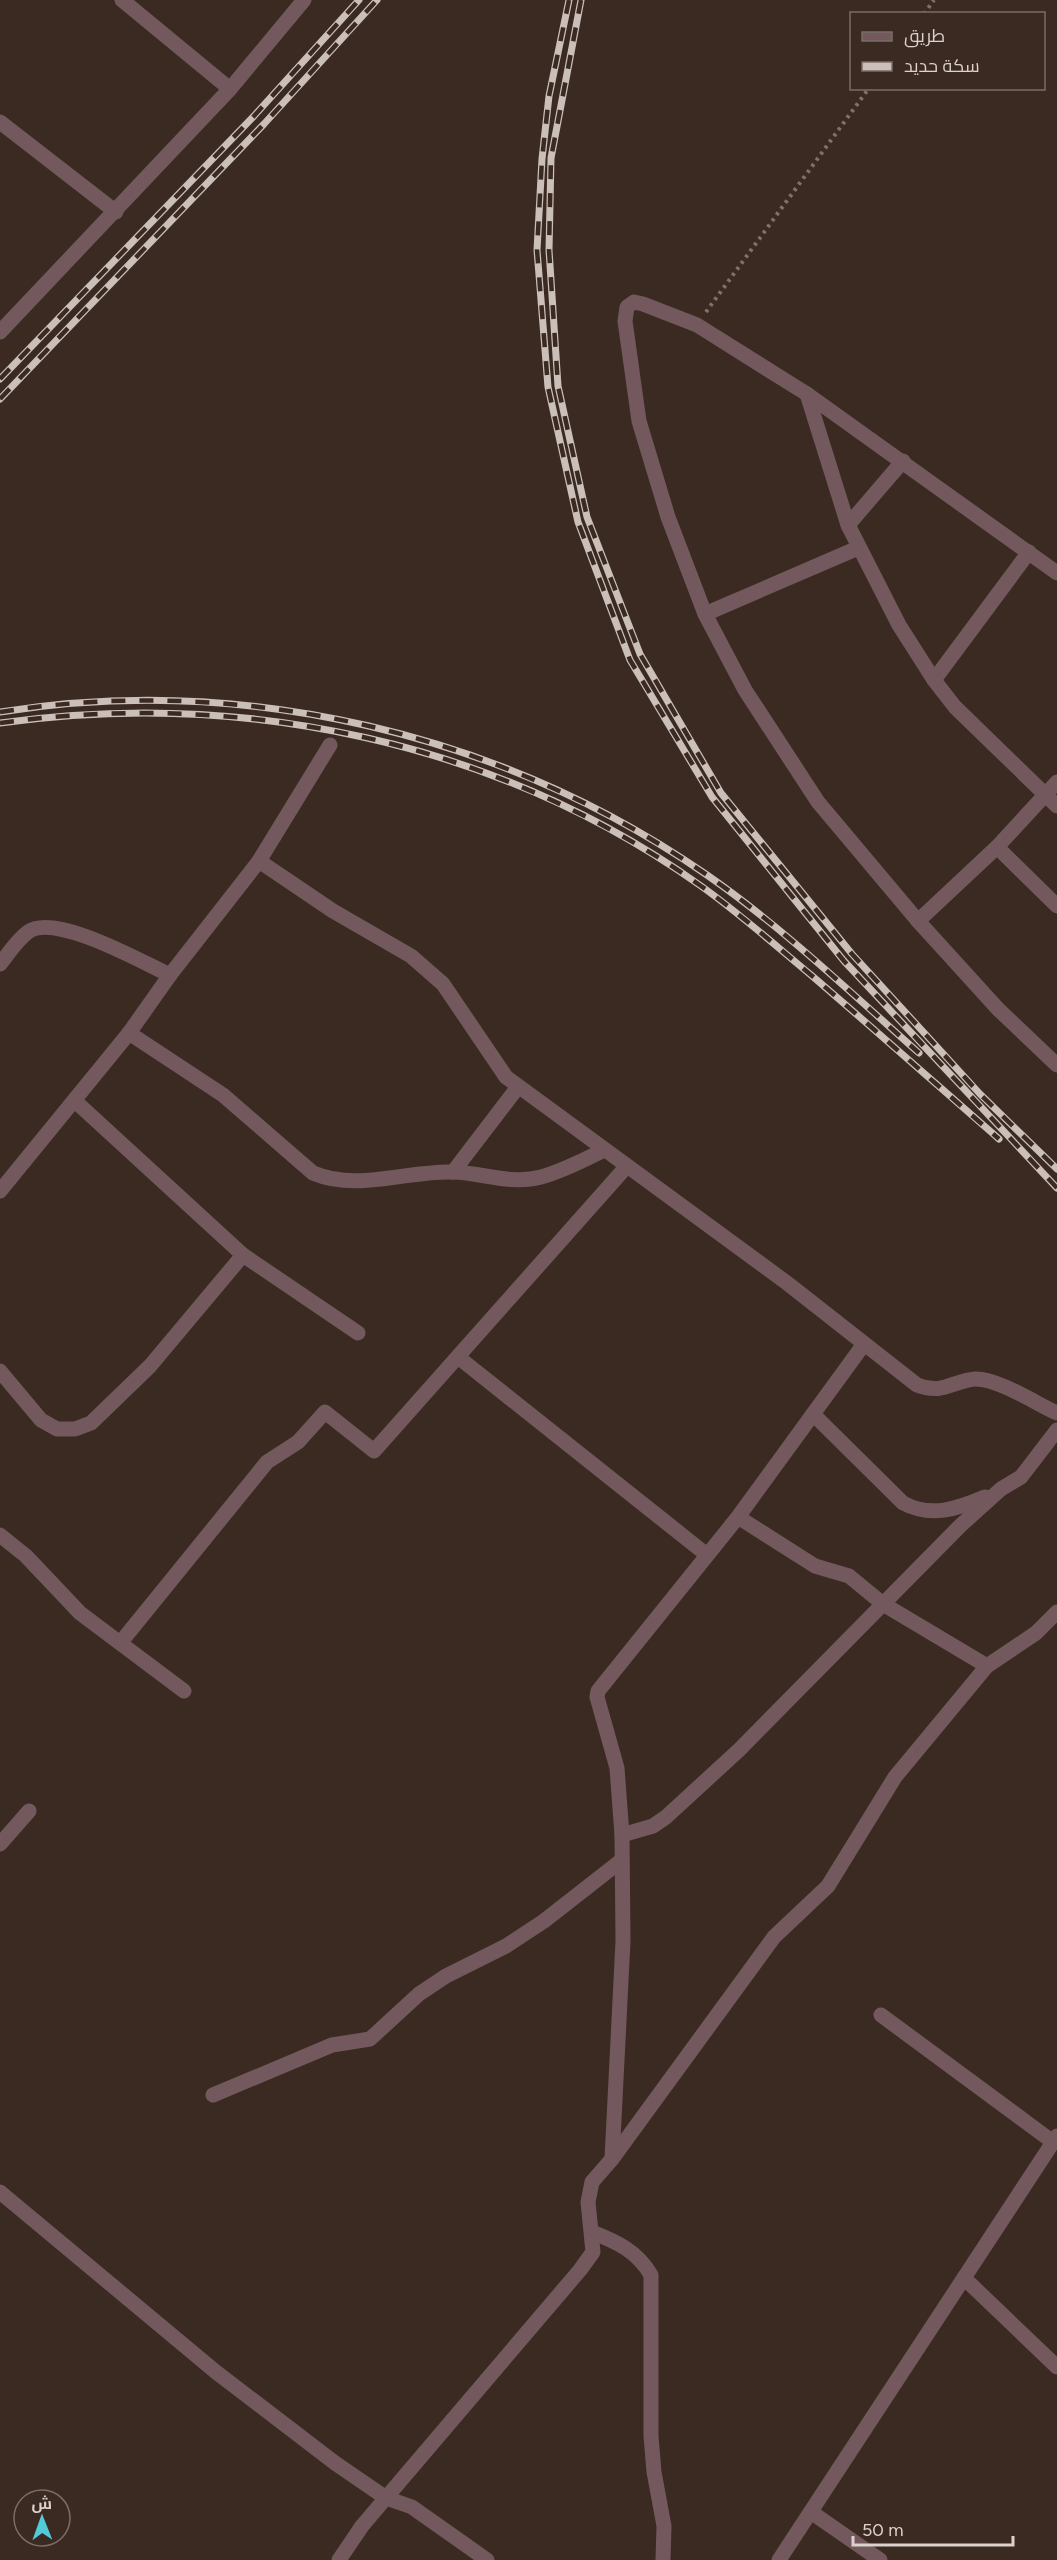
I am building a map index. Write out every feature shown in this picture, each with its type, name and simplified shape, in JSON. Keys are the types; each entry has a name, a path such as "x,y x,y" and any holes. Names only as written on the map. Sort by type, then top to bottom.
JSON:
{"street":[{"path":"122,0 230,90"},
{"path":"0,332 230,90 304,0"},
{"path":"0,122 116,212"},
{"path":"1057,573 807,394 697,325 634,302 627,307 625,321 639,421 668,517 705,614 745,690 818,802 918,921 998,1009 1057,1065"},
{"path":"807,394 848,525 899,626 934,680 955,707 1052,801"},
{"path":"848,525 903,461"},
{"path":"705,614 858,548"},
{"path":"934,680 1029,552"},
{"path":"0,1191 129,1033 170,975 259,861 330,745"},
{"path":"918,921 997,847 1052,801 1057,782"},
{"path":"997,847 1057,906"},
{"path":"259,861 333,911 411,956 443,984 506,1077 787,1283 917,1385 927,1389 942,1390 974,1379 988,1380 1057,1413"},
{"path":"0,964 29,931 51,927 78,934 170,975"},
{"path":"129,1033 223,1095 313,1173 326,1179 346,1181 453,1172 495,1179 539,1178 604,1150"},
{"path":"453,1172 518,1087"},
{"path":"75,1101 243,1255 358,1333"},
{"path":"121,1642 267,1462 298,1442 325,1412 374,1451 627,1166"},
{"path":"0,1371 41,1420 57,1430 75,1429 91,1423 150,1366 243,1255"},
{"path":"612,2159 623,1941 622,1835 617,1768 597,1697 598,1691 738,1517 864,1344"},
{"path":"458,1357 707,1555"},
{"path":"813,1414 903,1503 929,1513 968,1504 1021,1477 1057,1430"},
{"path":"622,1835 653,1826 666,1817 739,1750 961,1524 1001,1489"},
{"path":"738,1517 815,1566 849,1576 883,1604 987,1666"},
{"path":"0,1535 26,1556 80,1613 184,1691"},
{"path":"339,2560 362,2526 593,2252 588,2202 592,2182 612,2159 774,1937 828,1886 894,1777 987,1666 1036,1633 1057,1612"},
{"path":"0,1845 29,1811"},
{"path":"213,2095 332,2045 370,2039 419,1994 506,1946 544,1921 622,1860"},
{"path":"779,2560 1055,2139 881,2015"},
{"path":"0,2192 216,2372 335,2463 386,2498 412,2507 487,2560"},
{"path":"592,2232 622,2244 637,2256 651,2275 651,2436 654,2472 664,2526 663,2560"},
{"path":"964,2278 1057,2367"},
{"path":"811,2512 880,2560"}],"path":[{"path":"697,325 868,90"}],"railway":[{"path":"0,379 254,116 359,0"},
{"path":"0,399 264,124 377,0"},
{"path":"569,0 549,96 542,159 537,250 548,387 578,522 630,660 712,797 844,961 1057,1188"},
{"path":"581,0 551,158 549,250 558,386 587,517 640,654 721,793 852,954 980,1094 1057,1169"},
{"path":"0,712 92,702 185,701 278,709 369,726 458,751 545,785 628,826 707,875 789,938 919,1053"},
{"path":"0,723 92,714 184,714 276,722 366,738 455,762 540,795 623,836 715,896 811,975 999,1139"}]}
